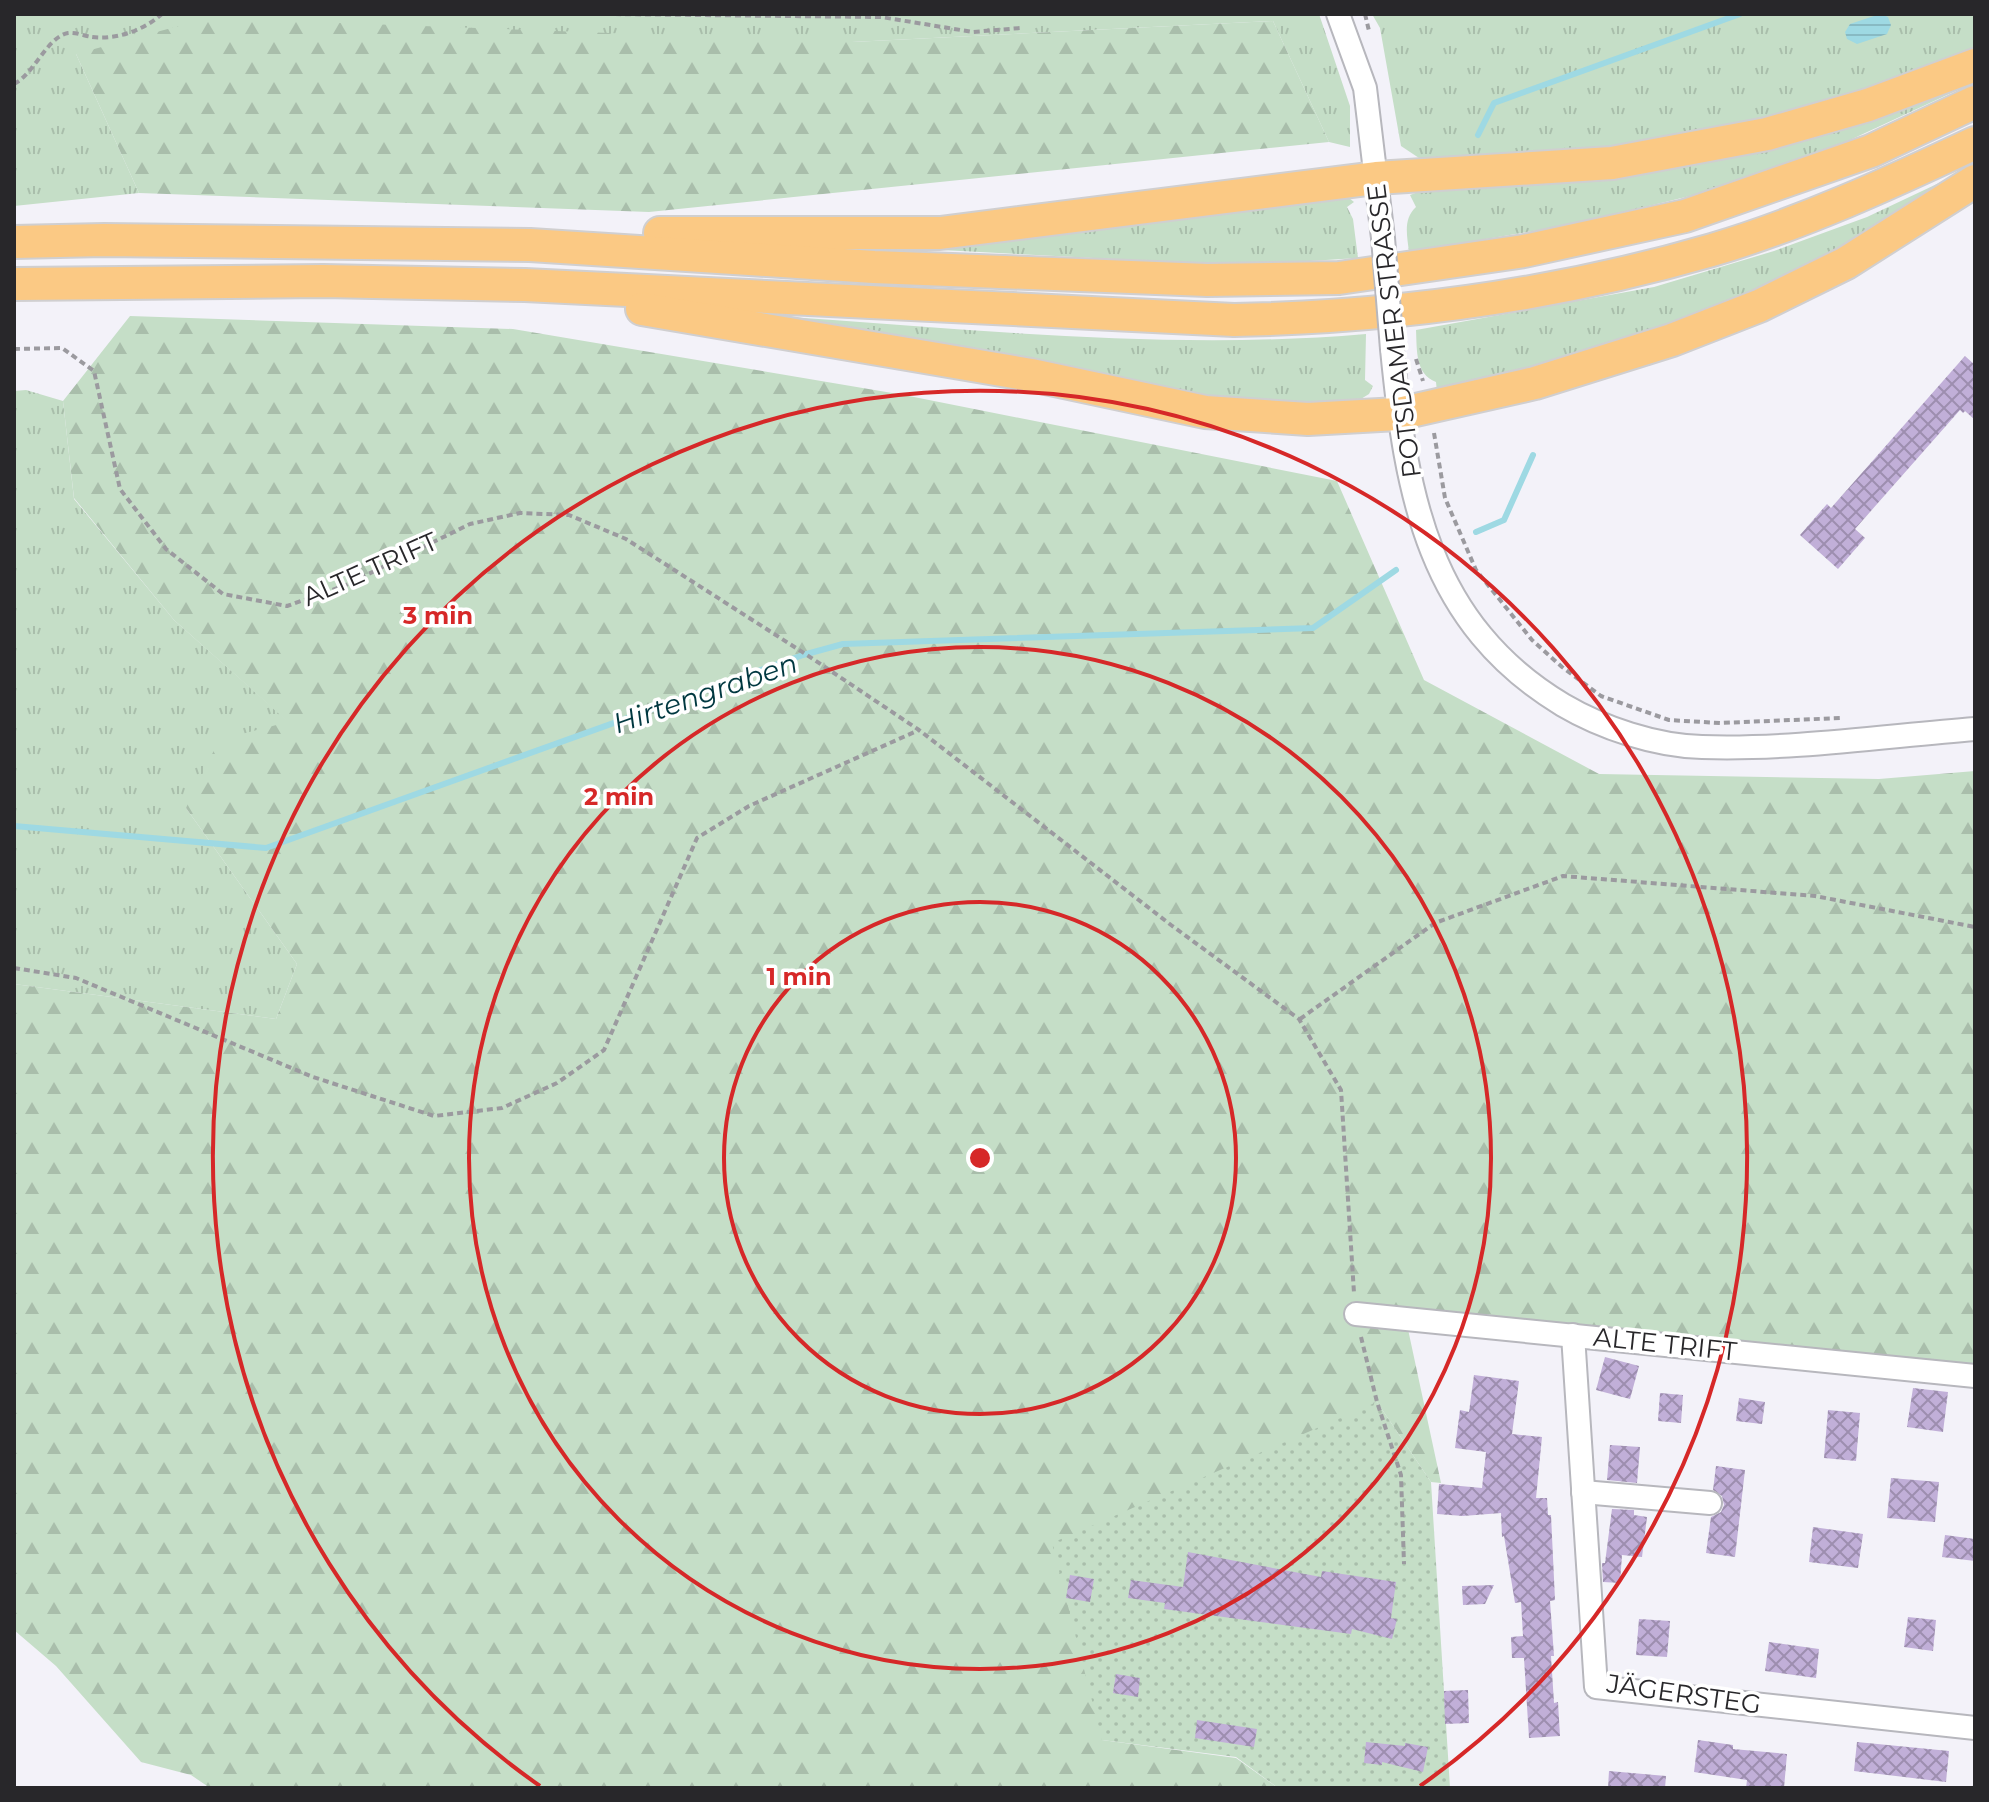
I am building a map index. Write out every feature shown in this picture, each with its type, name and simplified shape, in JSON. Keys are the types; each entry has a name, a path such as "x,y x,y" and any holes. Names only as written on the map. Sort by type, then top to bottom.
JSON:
{"highway":[{"path":"530,245 586,233 940,233 1376,178 1612,163 1767,134 1868,105 1975,65"},
{"path":"14,242 119,240 530,245 874,267 1207,280 1339,278 1524,251 1685,216 1871,151 1975,102"},
{"path":"14,284 323,281 525,285 1234,320 1299,319 1423,308 1574,284 1715,249 1866,194 1975,143"},
{"path":"525,285 607,304 765,328 1031,375 1205,412 1308,419 1398,414 1535,383 1672,340 1759,306 1846,263 1975,181"}],"street":[{"name":"POTSDAMER STRASSE","path":"1338,14 1365,88 1383,238 1403,348 1398,414 1415,501 1436,567 1462,612 1493,650 1532,686 1579,714 1638,736 1699,747 1761,746 1975,729"},
{"name":"ALTE TRIFT","path":"1356,1314 1975,1376"},
{"name":"JÄGERSTEG","path":"1573,1335 1596,1687 1975,1728"},
{"path":"1583,1492 1710,1503"}],"path":[{"path":"14,84 29,73 55,39 69,33 96,37 121,35 150,24 162,14"},
{"path":"605,14 859,16 973,32 1021,28"},
{"name":"ALTE TRIFT","path":"14,349 62,348 94,371 120,489 166,549 223,594 287,606 346,585 470,524 520,513 569,515 626,539 919,730 1171,925 1299,1019"},
{"path":"1403,348 1430,408 1445,498 1476,570 1512,618 1562,667 1601,696 1669,720 1720,723 1847,718"},
{"path":"14,968 76,978 313,1077 434,1116 502,1108 557,1083 604,1050 697,838 749,806 919,730"},
{"path":"1404,1564 1401,1475 1377,1402 1356,1314 1341,1090 1299,1019 1435,923 1563,876 1815,896 1975,927"}],"green space":[{"path":"14,14 1319,14 1350,106 1350,147 1329,142 1273,21 852,42 76,54 139,193 14,206"},
{"path":"1372,14 1975,14 1975,52 1817,108 1643,143 1425,162 1401,146 1380,28"},
{"path":"208,18 852,42 1273,21 1329,142 649,212 139,193 76,54"},
{"path":"1975,82 1850,140 1698,194 1575,224 1409,252 1408,222 1416,207 1410,195 1424,190"},
{"path":"1975,166 1818,268 1592,358 1437,392 1436,382 1421,367 1416,330 1654,287 1774,251 1867,217"},
{"path":"1349,198 1354,202 1347,207 1353,219 1358,258 1262,264 1189,263 845,245"},
{"path":"130,316 513,329 904,395 1337,481 1424,680 1599,774 1879,779 1975,771 1975,1371 1406,1320 1441,1483 1431,1482 1377,1402 1102,1740 1236,1758 1278,1788 210,1788 191,1775 141,1762 56,1666 14,1630 14,984 276,1019 297,964 186,808 219,740 288,722 174,620 74,498 63,401"},
{"path":"776,316 1144,339 1292,339 1366,334 1365,380 1373,386 1369,394 1356,402 1269,409"},
{"path":"26,390 63,401 74,499 174,620 289,722 186,808 297,964 276,1019 14,984 14,391"},
{"path":"1377,1402 1431,1482 1450,1788 1278,1788 1236,1757 1102,1740 1052,1543"}],"water":[{"path":"1880,14 1888,17 1891,25 1887,34 1857,44 1847,39 1845,32 1850,24"}],"building":[{"path":"1965,356 1975,365 1975,420 1960,410 1855,529 1865,538 1838,569 1800,535 1827,504 1831,508"},
{"path":"1605,1357 1639,1366 1630,1399 1596,1390"},
{"path":"1474,1375 1519,1381 1512,1434 1542,1437 1536,1498 1547,1498 1548,1515 1551,1515 1555,1600 1550,1601 1554,1656 1551,1656 1560,1736 1529,1738 1524,1658 1512,1658 1511,1637 1523,1636 1521,1602 1515,1603 1502,1537 1501,1513 1463,1516 1437,1514 1439,1484 1482,1488 1486,1452 1455,1448 1460,1410 1469,1412"},
{"path":"1913,1388 1948,1392 1943,1432 1907,1427"},
{"path":"1660,1393 1683,1395 1681,1423 1658,1421"},
{"path":"1739,1398 1765,1402 1762,1424 1736,1421"},
{"path":"1828,1410 1860,1413 1856,1461 1824,1458"},
{"path":"1610,1445 1640,1447 1637,1483 1607,1480"},
{"path":"1716,1466 1745,1470 1735,1557 1706,1553 1711,1517 1721,1512 1724,1505 1722,1496 1713,1490"},
{"path":"1891,1478 1939,1482 1935,1522 1887,1518"},
{"path":"1612,1509 1634,1510 1634,1515 1647,1517 1642,1557 1622,1555 1620,1583 1603,1582 1602,1563 1605,1563"},
{"path":"1813,1527 1863,1534 1858,1568 1809,1562"},
{"path":"1945,1535 1975,1539 1975,1561 1942,1557"},
{"path":"1188,1552 1321,1577 1322,1571 1396,1582 1391,1618 1397,1619 1392,1639 1352,1629 1351,1634 1164,1609 1165,1603 1128,1598 1131,1580 1183,1587"},
{"path":"1070,1575 1094,1579 1090,1602 1066,1598"},
{"path":"1494,1585 1485,1604 1463,1605 1462,1586"},
{"path":"1908,1617 1936,1620 1933,1651 1904,1647"},
{"path":"1639,1619 1670,1621 1667,1657 1636,1655"},
{"path":"1769,1642 1819,1649 1816,1678 1765,1671"},
{"path":"1116,1674 1140,1678 1138,1697 1113,1693"},
{"path":"1468,1690 1469,1723 1445,1724 1444,1691"},
{"path":"1197,1720 1257,1729 1254,1747 1195,1738"},
{"path":"1698,1740 1733,1745 1733,1749 1787,1754 1784,1788 1746,1788 1747,1780 1694,1772"},
{"path":"1366,1742 1428,1747 1423,1772 1382,1762 1382,1765 1364,1763"},
{"path":"1857,1742 1949,1751 1946,1782 1854,1771"},
{"path":"1609,1771 1666,1776 1665,1788 1608,1788"}],"waterway":[{"name":"Hirtengraben","path":"1478,135 1494,103 1740,14"},
{"name":"Hirtengraben","path":"1476,532 1504,520 1533,455"},
{"name":"Hirtengraben","path":"14,826 266,848 803,655 843,644 1313,628 1396,570"}]}
